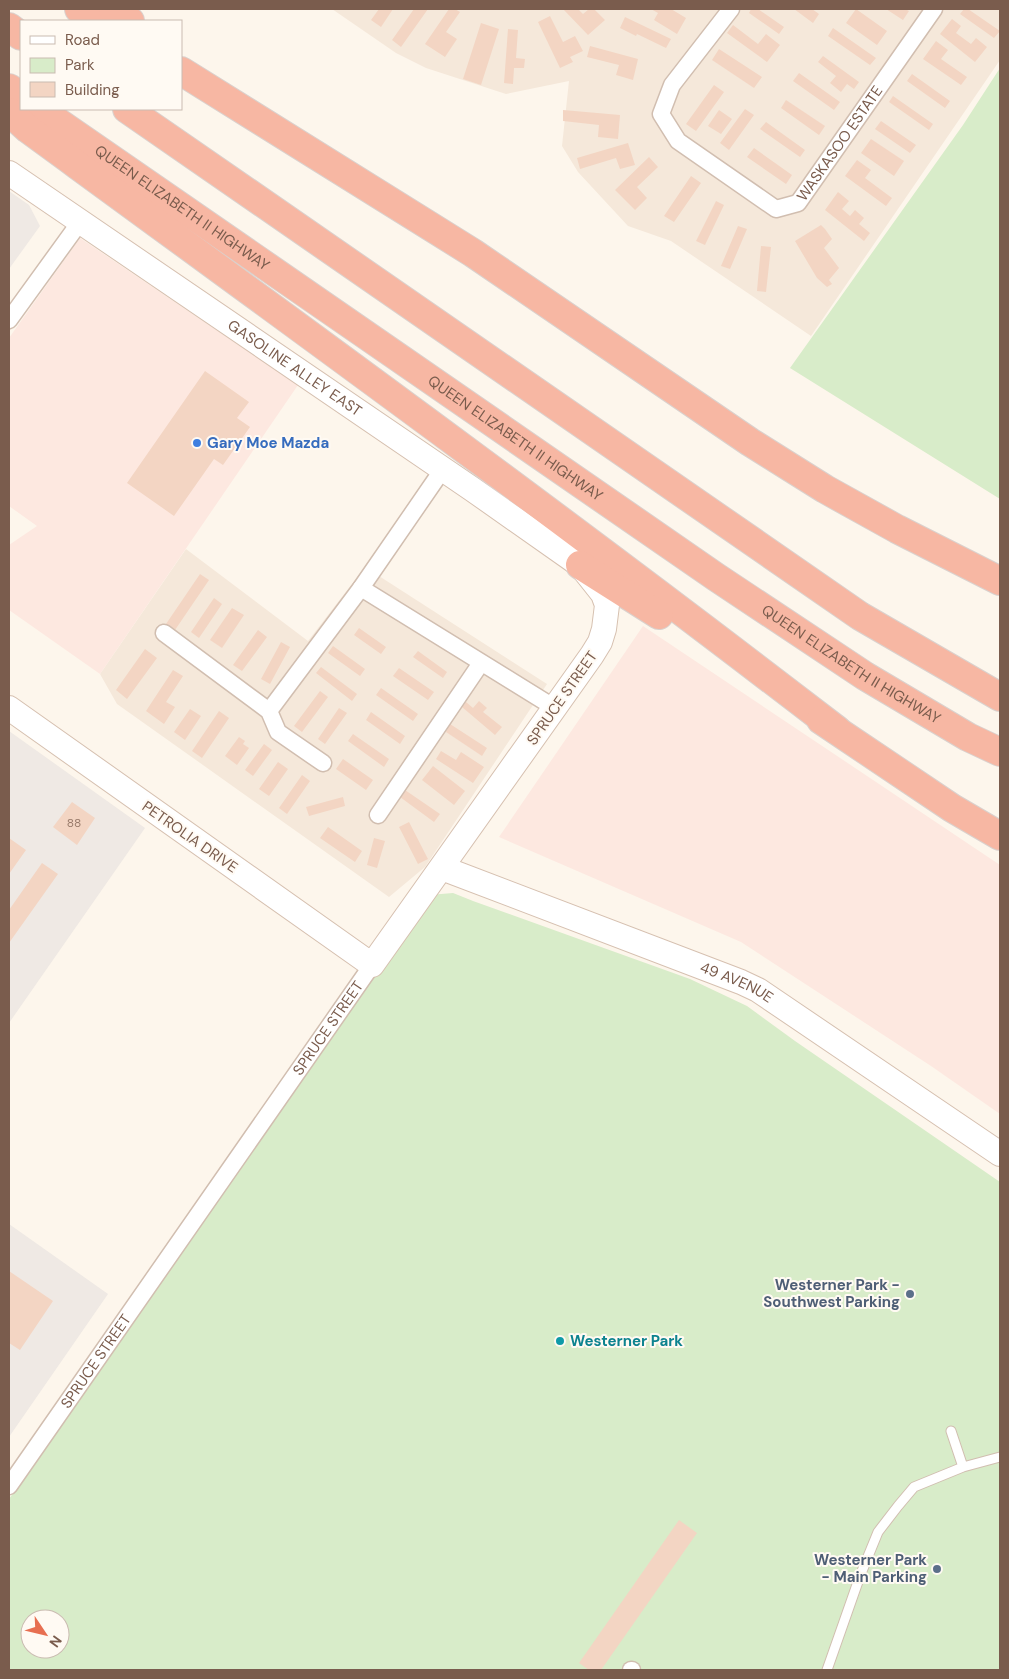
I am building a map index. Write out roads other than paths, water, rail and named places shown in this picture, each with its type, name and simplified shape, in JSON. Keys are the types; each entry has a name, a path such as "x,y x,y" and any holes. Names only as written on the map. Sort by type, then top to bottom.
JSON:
{"highway":[{"path":"79,9 98,20"},
{"path":"113,9 129,20"},
{"path":"9,27 20,35"},
{"path":"182,59 300,144"},
{"path":"182,72 473,253 750,442 825,489 897,529 1000,581"},
{"path":"9,88 20,95"},
{"name":"QUEEN ELIZABETH II HIGHWAY","path":"40,110 716,576 865,676 968,737 1000,752"},
{"path":"128,110 860,616 1000,697"},
{"path":"9,112 28,129 413,410 837,730"},
{"path":"580,565 837,730 952,808 1000,836"}],"street":[{"name":"WASKASOO ESTATE","path":"731,9 672,85 661,114 678,140 776,209 798,203 934,9"},
{"name":"GASOLINE ALLEY EAST","path":"9,173 443,469 580,565"},
{"path":"9,320 80,222"},
{"path":"269,711 361,588 443,469"},
{"name":"SPRUCE STREET","path":"9,1486 372,965 592,656 600,642 604,628 606,605 603,594 580,565"},
{"path":"361,588 555,708"},
{"path":"164,633 269,711 278,732 323,763"},
{"path":"378,814 481,663"},
{"name":"PETROLIA DRIVE","path":"9,708 372,965"},
{"name":"49 AVENUE","path":"442,868 732,978 758,990 1000,1154"}],"lane":[{"path":"951,1430 963,1467"},
{"path":"827,1670 860,1576 878,1532 914,1487 963,1467 1000,1457"}],"place":[{"name":"Gary Moe Mazda","path":"197,443"},
{"name":"Westerner Park - Southwest Parking","path":"910,1294"},
{"name":"Westerner Park","path":"560,1341"},
{"name":"Westerner Park - Main Parking","path":"937,1569"}]}
